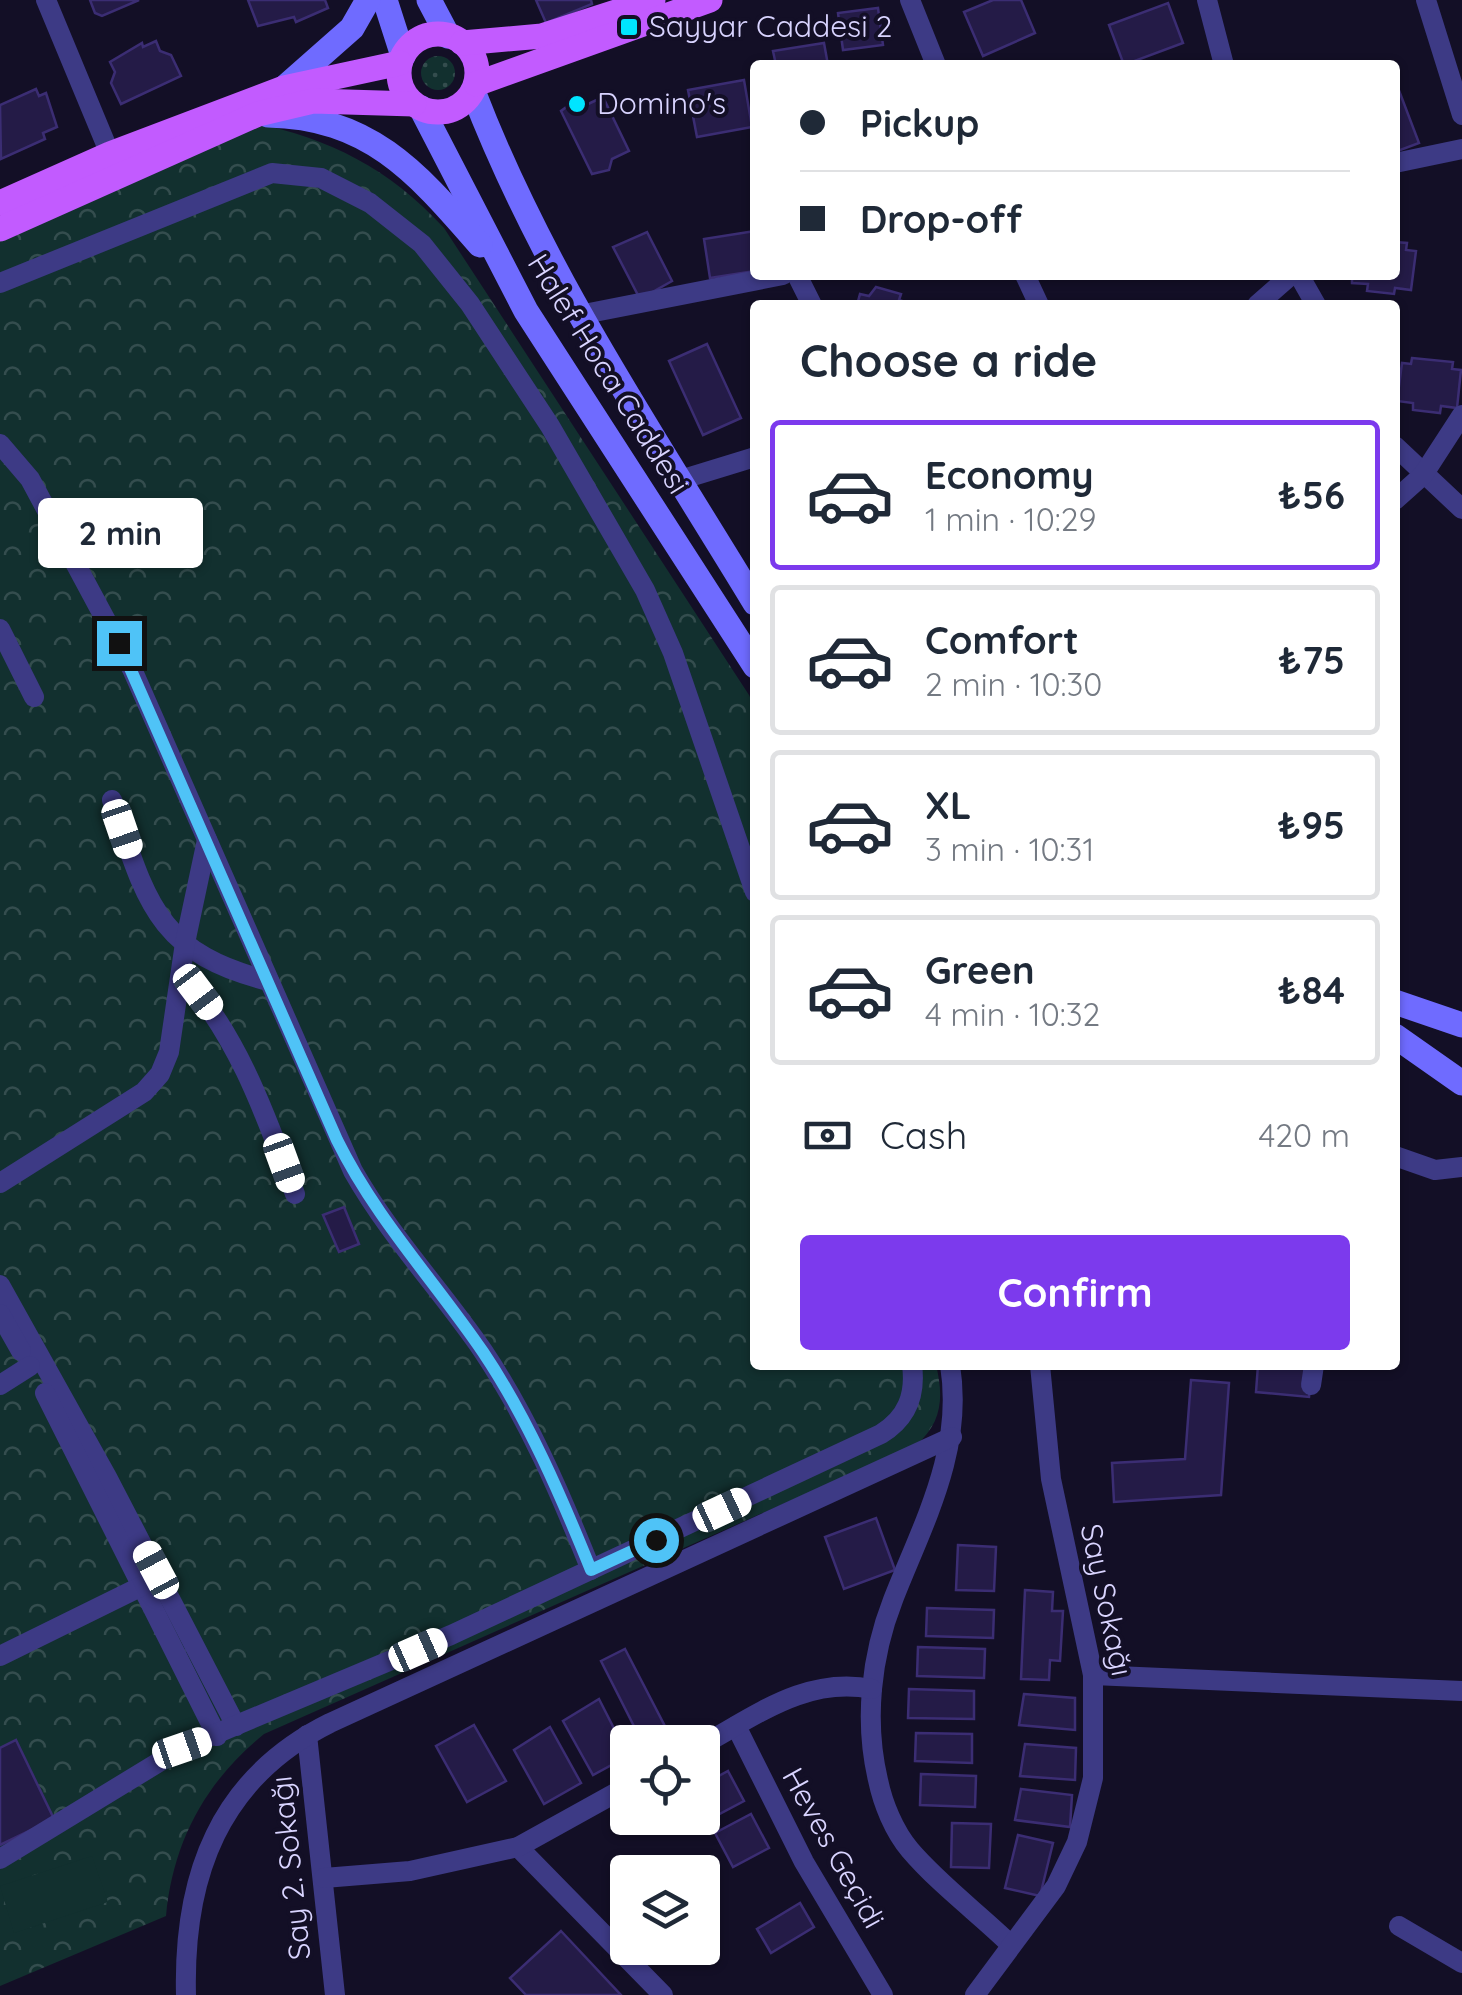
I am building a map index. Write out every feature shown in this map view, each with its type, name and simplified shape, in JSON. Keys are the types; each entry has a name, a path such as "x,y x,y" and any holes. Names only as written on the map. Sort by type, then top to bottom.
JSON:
{"main road":[{"path":"284,88 352,28 368,0"},
{"path":"385,0 402,60 401,86 418,106"},
{"path":"429,0 455,40 475,61 474,87"},
{"path":"0,229 258,114 312,100 450,110 474,87 710,0"},
{"path":"0,203 110,154 284,88 402,60 426,37 455,40 542,36 649,1"},
{"name":"Halef Hoca Caddesi","path":"474,87 489,134 579,315 750,596"},
{"name":"Halef Hoca Caddesi","path":"418,106 507,275 750,658"},
{"path":"258,114 332,124 396,156 414,170 507,275"},
{"path":"1400,1004 1462,1024"},
{"path":"1400,1040 1462,1083"}],"street":[{"path":"46,0 110,154"},
{"path":"910,0 934,60"},
{"path":"1207,0 1223,60"},
{"path":"1426,0 1462,114"},
{"path":"1400,162 1462,149"},
{"path":"0,283 272,172 321,178 352,193 402,227 470,304 630,560 673,653 750,877"},
{"path":"579,315 758,280"},
{"path":"1263,300 1285,280"},
{"path":"1400,496 1423,475 1462,415"},
{"path":"0,444 30,479 106,617 352,1172 387,1227 470,1333 503,1384 557,1488 591,1570"},
{"path":"1400,451 1462,509"},
{"path":"680,480 750,459"},
{"path":"0,629 34,697"},
{"path":"112,800 157,919 184,944 224,967 269,981"},
{"path":"0,1183 152,1084 169,1052 184,944 208,840"},
{"path":"180,973 214,1013 261,1101 295,1194"},
{"path":"1400,1158 1436,1170 1462,1168"},
{"path":"0,1285 107,1477 226,1731"},
{"path":"0,1314 142,1586 226,1731"},
{"path":"0,1385 30,1366"},
{"path":"0,1859 182,1748 316,1695 890,1429 912,1398 912,1370"},
{"path":"950,1370 952,1436 926,1528 885,1624 872,1689 876,1770 900,1836 1010,1944"},
{"name":"Say Sokağı","path":"975,1995 1056,1886 1084,1821 1096,1756 1093,1675 1052,1479 1041,1370"},
{"path":"186,1995 190,1922 216,1830 249,1780 307,1735 952,1436"},
{"path":"0,1656 142,1586"},
{"path":"1093,1675 1462,1691"},
{"path":"720,1735 809,1689 840,1685 872,1689"},
{"name":"Heves Geçidi","path":"736,1726 804,1862 883,1995"},
{"name":"Say 2. Sokağı","path":"307,1735 335,1995"},
{"path":"324,1878 410,1872 518,1847 610,1796"},
{"path":"518,1847 663,1995"},
{"path":"1399,1926 1462,1963"}],"green space":[{"path":"438,56 450,61 455,73 450,85 438,90 426,85 421,73 426,61"},
{"path":"227,118 289,132 346,153 397,185 444,228 750,697 750,1370 937,1370 940,1399 931,1428 916,1445 264,1734 225,1772 196,1814 176,1863 166,1916 0,1986 0,216"},
{"path":"92,1856 108,1902 14,1933 0,1886"}],"building":[{"path":"90,0 139,0 102,16 95,13"},
{"path":"248,0 325,0 328,8 296,22 294,17 258,26"},
{"path":"536,0 591,0 592,4 546,23"},
{"path":"993,0 1021,0 1035,33 983,56 964,12"},
{"path":"1168,3 1183,43 1137,60 1122,60 1109,25"},
{"path":"878,8 883,45 843,50 838,13"},
{"path":"156,41 160,51 171,55 181,76 121,104 111,83 115,72 110,62 142,43 143,47"},
{"path":"824,43 827,60 775,60 773,51"},
{"path":"744,80 750,127 697,137 688,90"},
{"path":"36,89 39,96 46,93 57,127 43,133 45,139 1,159 0,105"},
{"path":"1400,93 1419,143 1400,150"},
{"path":"603,97 629,151 612,159 609,170 592,174 561,111 576,100 586,105"},
{"path":"647,232 672,281 640,299 613,247"},
{"path":"750,232 750,272 710,278 704,239"},
{"path":"1400,242 1407,243 1406,250 1416,251 1411,290 1395,288 1394,294 1367,291 1368,284 1352,283 1400,280"},
{"path":"876,287 901,294 899,300 858,300 860,294 869,296"},
{"path":"707,344 741,418 703,435 669,361"},
{"path":"1412,358 1453,362 1452,369 1461,370 1457,408 1441,406 1440,413 1413,410 1413,403 1400,401 1402,363 1411,364"},
{"path":"344,1207 359,1244 339,1252 323,1215"},
{"path":"1258,1370 1312,1370 1309,1397 1256,1392"},
{"path":"1191,1380 1229,1383 1221,1495 1114,1502 1112,1463 1185,1459"},
{"path":"876,1518 895,1570 844,1589 825,1537"},
{"path":"958,1545 996,1547 994,1591 956,1590"},
{"path":"1025,1590 1053,1592 1052,1611 1063,1611 1060,1661 1050,1660 1049,1680 1021,1679"},
{"path":"927,1608 994,1610 993,1638 926,1636"},
{"path":"918,1647 985,1649 984,1678 917,1676"},
{"path":"625,1649 664,1725 633,1725 601,1661"},
{"path":"909,1689 974,1691 974,1719 908,1718"},
{"path":"1024,1694 1075,1698 1075,1730 1019,1725"},
{"path":"599,1699 612,1725 610,1766 593,1775 563,1721"},
{"path":"474,1725 506,1781 467,1802 436,1746"},
{"path":"550,1727 581,1783 544,1804 514,1750"},
{"path":"916,1733 972,1734 972,1763 915,1761"},
{"path":"16,1740 54,1819 0,1845 0,1748"},
{"path":"1025,1744 1076,1748 1075,1780 1020,1776"},
{"path":"728,1771 744,1801 720,1814 720,1775"},
{"path":"921,1774 976,1776 975,1807 920,1805"},
{"path":"1021,1789 1072,1795 1070,1827 1015,1820"},
{"path":"751,1814 769,1848 733,1867 716,1835 720,1835 720,1830"},
{"path":"952,1823 991,1824 989,1868 951,1867"},
{"path":"1018,1835 1053,1843 1040,1896 1005,1888"},
{"path":"800,1903 814,1927 771,1953 757,1929"},
{"path":"561,1931 621,1995 526,1995 510,1978"}],"place":[{"name":"Sayyar Caddesi 2","path":"629,27"},
{"name":"Domino's","path":"577,104"}],"route":[{"path":"119,643 352,1172 387,1227 470,1333 503,1384 557,1488 591,1570 656,1540"}]}
